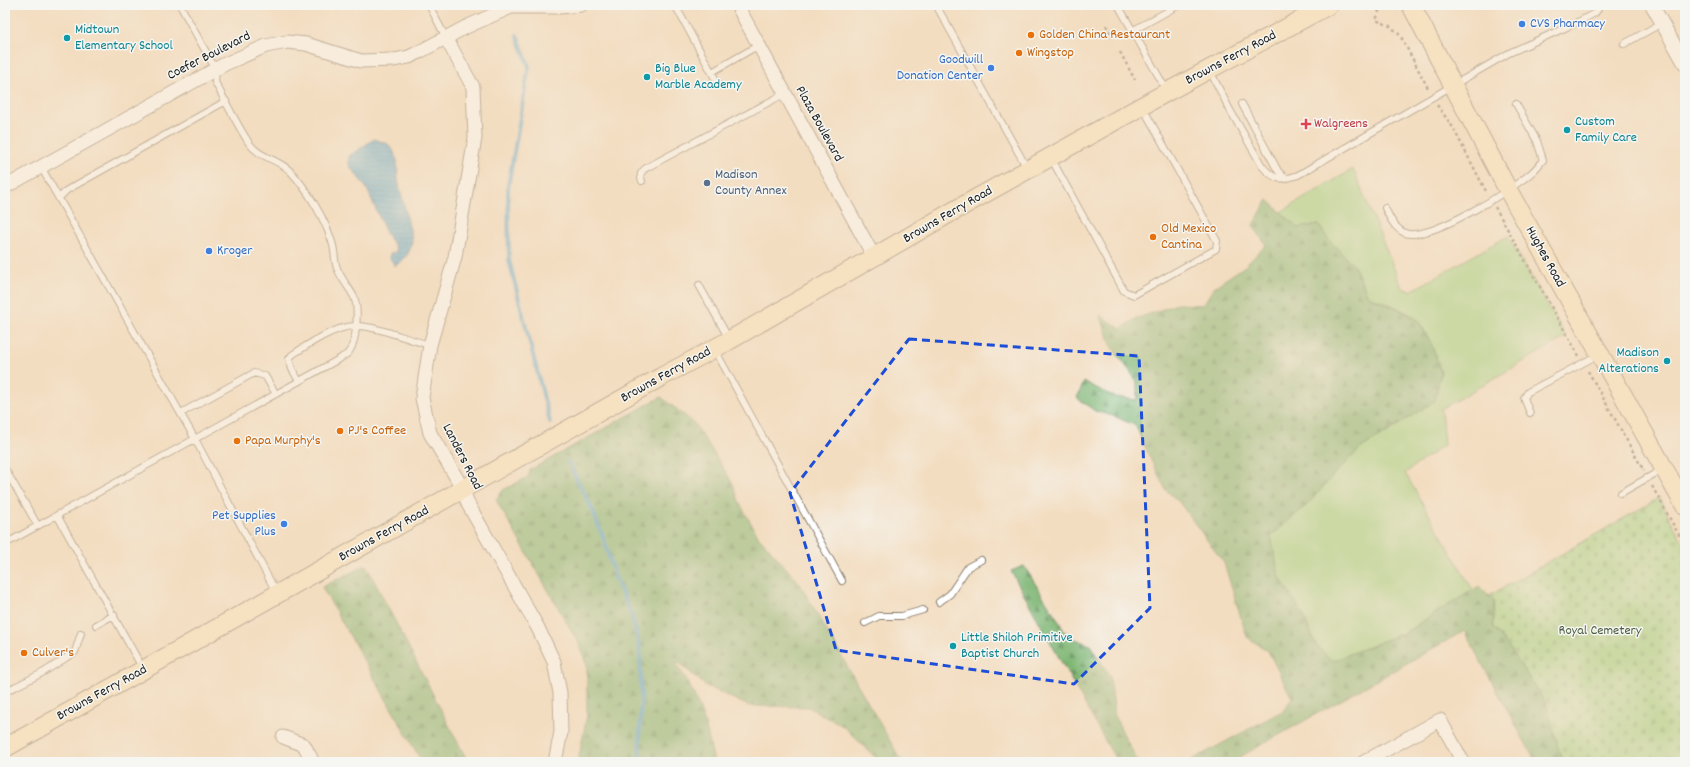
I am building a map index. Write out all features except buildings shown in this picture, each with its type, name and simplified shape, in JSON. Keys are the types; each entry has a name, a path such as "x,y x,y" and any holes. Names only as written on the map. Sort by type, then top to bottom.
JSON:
{"main road":[{"name":"Browns Ferry Road","path":"5,748 730,340 950,213 1329,5"},
{"name":"Hughes Road","path":"1411,5 1454,84 1508,190 1685,506"}],"street":[{"name":"Coefer Boulevard","path":"5,187 256,49 287,42 306,44 361,60 394,60 409,57 511,7 560,7 581,5"},
{"name":"Plaza Boulevard","path":"737,5 784,94 874,257"},
{"path":"1652,5 1685,64"},
{"name":"Landers Road","path":"446,38 473,87 475,138 455,257 430,345 422,398 430,433 463,489 468,504 538,628 554,662 560,693 561,732 555,762"},
{"path":"1364,762 1440,720 1463,762"},
{"path":"283,737 304,745 313,762"}],"lane":[{"path":"5,544 348,353 352,345 356,326 357,307 354,298 337,269 334,249 327,229 303,186 289,170 262,156 250,144 215,82 216,70 180,5"},
{"path":"429,5 446,38"},
{"path":"675,5 718,84"},
{"path":"936,5 1028,170"},
{"path":"1118,5 1168,92"},
{"path":"1132,31 1179,5"},
{"path":"1209,70 1230,110 1265,170 1268,174 1277,178 1286,179 1298,175 1509,53 1595,13 1601,5"},
{"path":"1624,44 1662,23"},
{"path":"712,72 758,45"},
{"path":"642,180 640,176 641,172 646,168 784,94"},
{"path":"58,198 67,190 226,101"},
{"path":"1242,104 1278,171 1286,179"},
{"path":"1385,208 1393,224 1406,233 1425,233 1440,228 1508,190 1532,173 1542,160 1537,141 1516,104"},
{"path":"1050,157 1124,291 1134,295 1216,249 1217,241 1142,107"},
{"path":"41,167 195,438 277,595"},
{"path":"699,285 730,340"},
{"path":"299,381 289,358 335,331 356,326 388,332 430,345"},
{"path":"714,349 842,581"},
{"path":"1530,413 1524,398 1528,392 1600,354"},
{"path":"181,413 254,373 265,376 276,394"},
{"path":"1621,493 1664,468"},
{"path":"5,469 38,526"},
{"path":"57,515 114,615 143,670"},
{"path":"939,602 950,594 968,567 981,560"},
{"path":"865,623 879,616 902,616 923,610"},
{"path":"96,625 114,615"},
{"path":"5,692 44,672 75,652 81,633"}],"path":[{"path":"1375,5 1379,12 1376,20 1390,26 1400,35 1428,88"},
{"path":"1106,25 1113,38"},
{"path":"1120,52 1135,80"},
{"path":"1440,110 1452,126 1488,196"},
{"path":"1494,205 1574,348"},
{"path":"1593,379 1644,471"},
{"path":"1654,490 1685,546"}],"highlighted area":[{"path":"909,339 1139,356 1150,608 1074,684 836,650 790,493"}],"green space":[{"path":"1353,169 1402,288 1411,291 1508,236 1566,337 1441,409 1444,445 1405,473 1473,590 1404,633 1332,661 1316,645 1303,615 1279,576 1271,536 1309,503 1335,473 1361,448 1398,426 1441,372 1428,338 1418,321 1402,310 1368,296 1354,266 1328,239 1318,224 1298,228 1281,212"},
{"path":"1268,200 1298,228 1318,224 1328,239 1354,266 1368,296 1395,307 1418,320 1431,343 1441,372 1435,401 1361,448 1335,473 1309,503 1271,536 1279,576 1303,615 1316,645 1332,661 1404,633 1479,586 1494,601 1493,627 1511,650 1547,705 1563,762 1536,762 1464,631 1231,762 1188,762 1284,710 1292,698 1268,651 1247,637 1224,563 1179,502 1166,490 1136,426 1116,417 1095,411 1077,398 1084,382 1115,397 1137,400 1137,381 1112,347 1100,315 1121,329 1135,319 1177,304 1203,305 1214,287 1245,266 1266,245 1253,225"},
{"path":"661,397 693,422 710,447 733,484 740,504 759,537 800,584 902,762 880,762 843,726 808,707 749,706 706,686 679,663 677,665 691,688 701,711 714,762 578,762 587,715 587,666 578,642 496,500 503,490 528,477 530,470"},
{"name":"Royal Cemetery","path":"1659,498 1685,546 1685,762 1563,762 1547,705 1511,650 1493,627 1494,601 1489,596"},
{"path":"366,565 468,762 422,762 322,587"},
{"path":"1024,566 1068,636 1090,645 1110,676 1115,717 1138,762 1117,762 1011,571"}],"water":[{"path":"374,139 388,144 393,150 397,160 398,180 412,238 410,251 395,266 389,257 390,254 396,252 395,246 386,233 367,189 349,165 349,156"}],"waterway":[{"path":"517,35 529,66 508,187 509,260 550,422"},
{"path":"568,462 592,509 603,537 615,577 631,614 640,648 641,697 639,762"}],"place":[{"name":"CVS Pharmacy","path":"1522,24"},
{"name":"Golden China Restaurant","path":"1031,35"},
{"name":"Midtown Elementary School","path":"67,38"},
{"name":"Wingstop","path":"1019,53"},
{"name":"Goodwill Donation Center","path":"991,68"},
{"name":"Big Blue Marble Academy","path":"647,77"},
{"name":"Walgreens","path":"1306,124"},
{"name":"Custom Family Care","path":"1567,130"},
{"name":"Madison County Annex","path":"707,183"},
{"name":"Old Mexico Cantina","path":"1153,237"},
{"name":"Kroger","path":"209,251"},
{"name":"Madison Alterations","path":"1667,361"},
{"name":"PJ's Coffee","path":"340,431"},
{"name":"Papa Murphy's","path":"237,441"},
{"name":"Pet Supplies Plus","path":"284,524"},
{"name":"Little Shiloh Primitive Baptist Church","path":"953,646"},
{"name":"Culver's","path":"24,653"}]}
